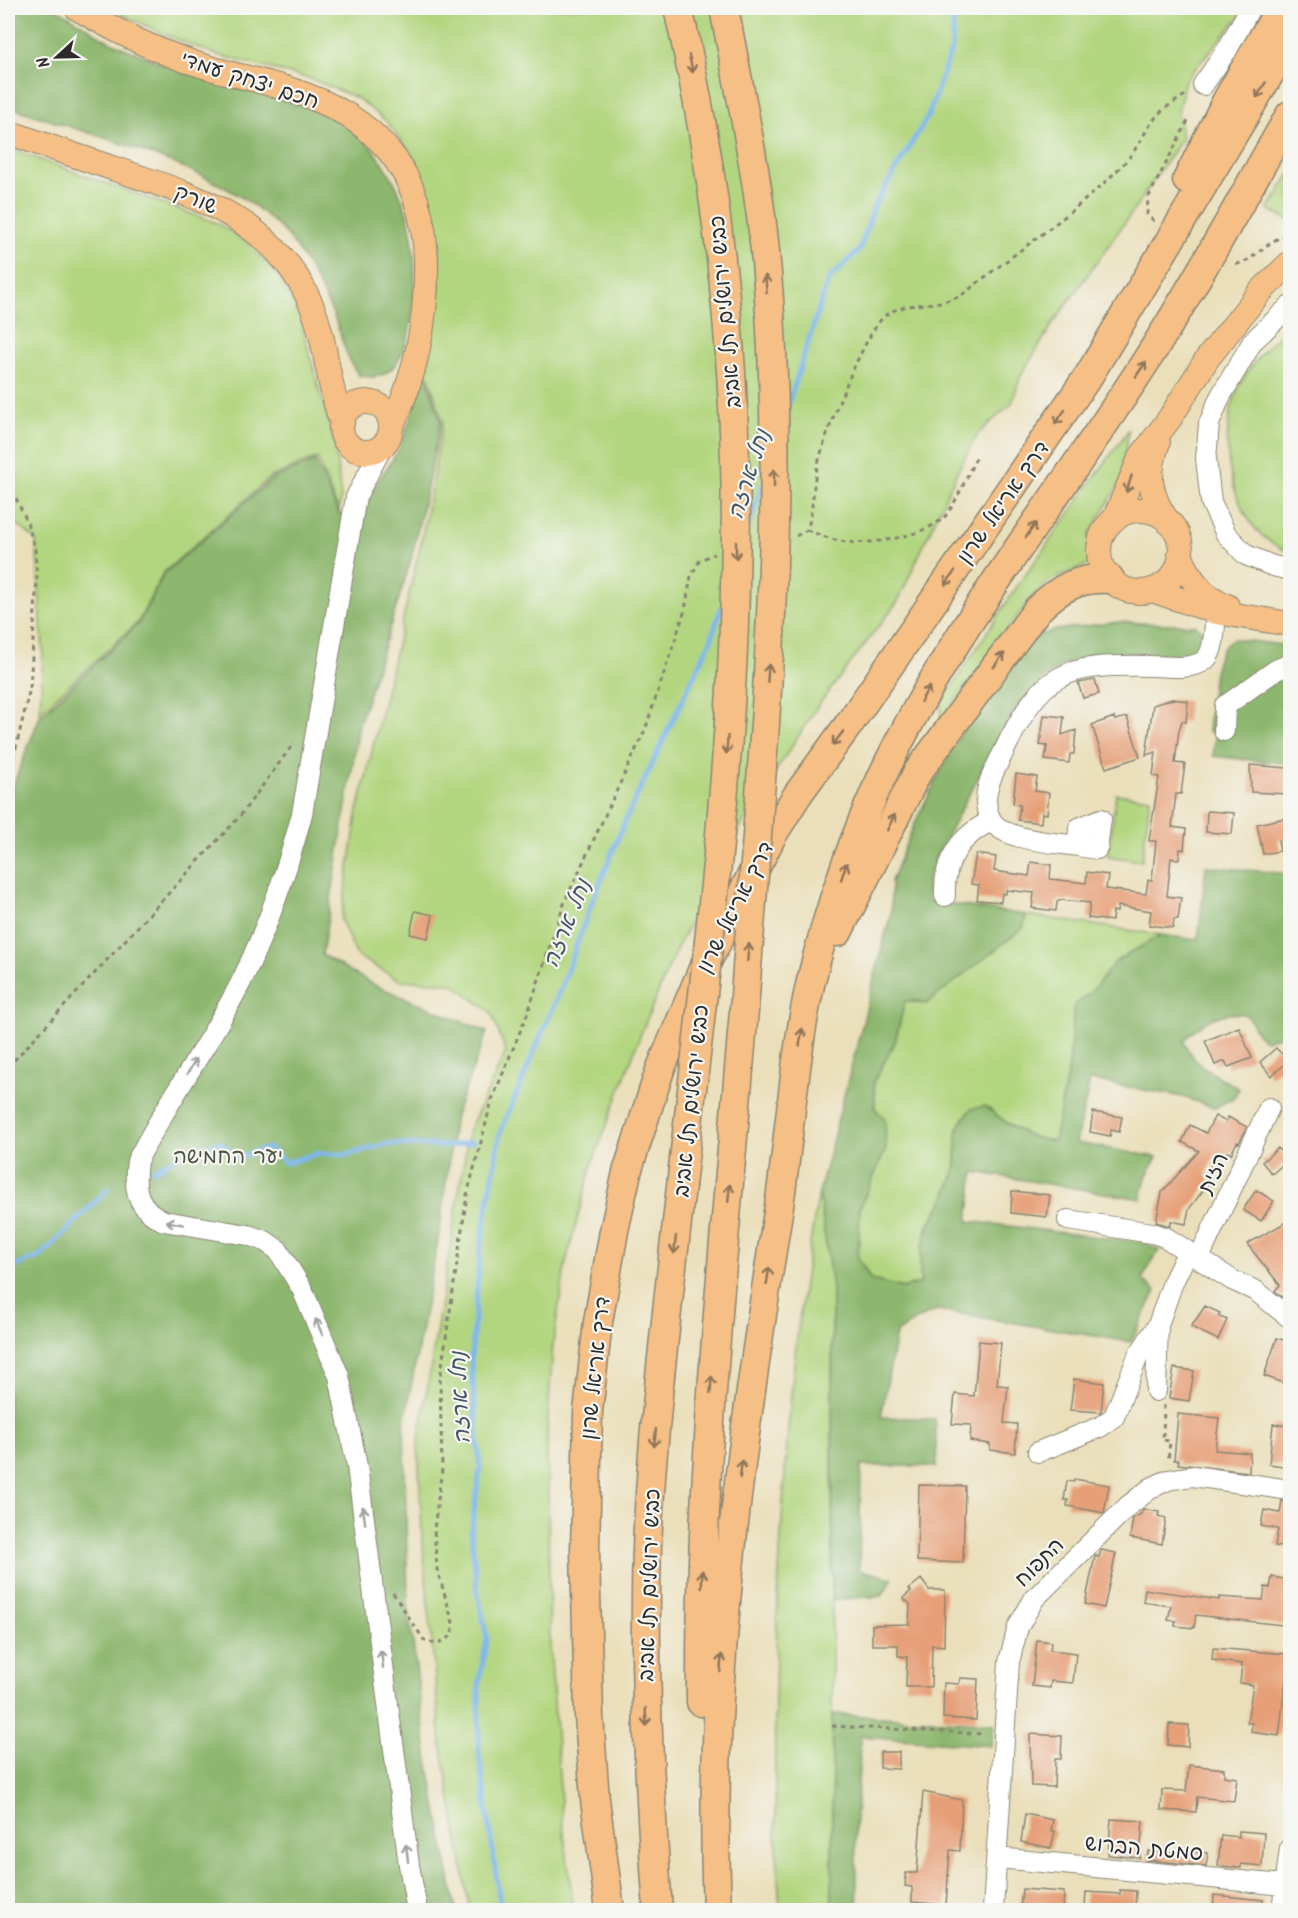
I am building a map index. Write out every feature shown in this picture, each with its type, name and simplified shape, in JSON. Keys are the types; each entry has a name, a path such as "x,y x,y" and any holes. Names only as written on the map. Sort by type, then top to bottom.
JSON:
{"highway":[{"name":"כביש ירושלים תל אביב","path":"658,1911 649,1789 645,1671 647,1546 654,1446 724,793 735,600 736,484 733,381 724,269 710,168 678,8"},
{"name":"כביש ירושלים תל אביב","path":"712,1911 701,1711 700,1628 706,1457 744,1010 770,650 774,470 763,232 749,138 724,8"},
{"path":"1087,378 1227,100 1280,8"},
{"name":"דרך אריאל שרון","path":"610,1911 598,1822 589,1716 585,1551 586,1440 602,1292 620,1202 643,1121 664,1060 702,971 773,834 817,766 849,724 1087,378 1290,40"},
{"name":"דרך אריאל שרון","path":"717,1911 716,1736 726,1588 763,1306 810,987 846,864 888,765 920,703 975,612 1149,357 1290,115"},
{"path":"810,987 899,806 934,746 1037,610 1050,597 1075,582 1110,579"}],"main road":[{"name":"חכם יצחק עמדי","path":"77,8 116,32 154,49 319,100 352,117 376,134 396,159 412,189 420,213 426,248 426,286 418,351"},
{"name":"שורק","path":"8,132 212,204 234,216 268,242 295,274 311,304 322,342 331,392 342,423"},
{"path":"1289,265 1238,318 1207,359 1135,468 1115,518 1107,526 1099,548 1101,562 1110,579 1129,590 1152,590 1216,612 1290,624"},
{"name":"שורק","path":"322,342 342,381 367,402"},
{"path":"418,351 407,391 392,425 390,437 382,447 371,452 355,450 344,438 342,423 351,407 367,402 394,385 418,351"},
{"path":"367,402 385,410 392,425"},
{"path":"1152,590 1167,581 1178,564 1180,554 1180,542 1151,492 1150,479 1158,442 1170,418"},
{"path":"1115,518 1136,510 1148,511 1168,522"},
{"path":"1180,554 1189,576 1198,588 1219,603 1257,619"}],"street":[{"path":"1203,85 1227,50 1250,8"},
{"path":"1290,306 1253,341 1220,397 1209,424 1206,459 1211,502 1226,534 1246,555 1290,570"},
{"path":"382,447 356,496 302,814 291,856 270,916 242,979 137,1161 135,1190 142,1206 152,1215 164,1221 248,1235 265,1241 278,1250 290,1265 339,1376 357,1466 408,1865 417,1911"},
{"path":"1078,846 1009,834 991,820 986,799 989,783 1022,713 1035,696 1062,676 1084,668 1111,665 1187,666 1200,663 1205,660 1211,647 1216,612"},
{"path":"1224,731 1225,706 1276,670 1290,664"},
{"path":"945,896 945,875 961,841 972,831 991,820"},
{"name":"הזית","path":"1158,1325 1173,1282 1193,1255 1269,1108"},
{"path":"1068,1220 1152,1233 1256,1292 1290,1318"},
{"path":"1156,1391 1158,1325"},
{"path":"1038,1452 1101,1427 1114,1417 1138,1356 1158,1325"},
{"name":"התפוח","path":"993,1911 1011,1653 1018,1627 1027,1608 1042,1590 1128,1506 1145,1492 1166,1480 1193,1476 1290,1490"},
{"path":"1282,1911 1290,1848"},
{"name":"סמטת הברוש","path":"998,1858 1285,1885"}],"path":[{"path":"807,530 813,512 817,467 829,429 858,362 880,321 893,312 910,305 935,304 957,298 1108,178 1129,158 1161,112 1203,85"},
{"path":"1236,264 1247,261 1269,242 1290,235"},
{"path":"785,538 807,530 846,542 894,538 919,532 936,524 946,514 977,456"},
{"path":"8,482 26,519 35,549 37,579 30,688 8,782"},
{"path":"372,1573 399,1600 424,1640 436,1644 450,1637 454,1626 437,1569 434,1529 442,1469 440,1379 467,1195 492,1100 528,1012 565,901 645,730 685,610 691,576 700,560 717,552"},
{"path":"8,1067 240,816 297,739"},
{"path":"1156,1391 1165,1408 1163,1440 1170,1441 1166,1480"},
{"path":"832,1726 1005,1735"}],"green space":[{"path":"36,6 53,8 128,50 208,80 316,110 351,128 364,139 396,186 408,217 414,253 414,300 411,323 406,344 397,361 386,373 374,377 360,376 347,354 325,296 295,246 271,219 240,196 164,159 8,106 8,8"},
{"path":"108,8 1247,8 1185,80 1178,112 1182,138 1052,325 1020,377 1012,403 978,434 958,470 898,601 817,707 744,821 676,950 642,1031 591,1167 566,1262 553,1343 547,1433 550,1646 562,1817 574,1910 470,1910 441,1744 422,1534 418,1445 469,1130 506,1052 491,1012 452,983 399,980 357,956 341,920 357,815 421,543 443,422 427,371 439,290 439,246 436,222 424,181 410,152 386,121 357,98 311,79 217,55 168,36"},
{"path":"8,148 217,223 250,245 279,277 299,315 335,447 341,497 339,512 317,458 271,477 163,573 138,622 40,712 43,652 36,540 8,517"},
{"path":"1290,174 1290,221 1268,209"},
{"path":"1290,325 1290,553 1268,541 1259,533 1242,506 1234,488 1230,468 1228,428 1231,408 1247,373 1256,360"},
{"name":"יער החמישה","path":"426,374 441,422 411,560 359,725 322,955 372,984 487,1032 455,1115 439,1234 404,1425 408,1604 428,1762 456,1910 8,1910 8,799 40,716 139,623 164,574 272,479 315,461 339,514 361,517 372,491 400,448"},
{"path":"1129,429 1121,481 1089,535 1089,564 1049,581 1031,597 941,720 941,703 1012,594"},
{"path":"1118,622 1196,625 1205,635 1204,645 1192,655 1103,653 1071,661 1045,677 1017,706 1004,728 935,859 927,882 928,901 1026,915 1023,928 926,1004 918,1001 905,1001 895,1042 874,1081 875,1108 885,1119 886,1149 860,1207 858,1258 871,1280 903,1288 921,1283 920,1265 925,1238 954,1175 958,1129 971,1109 985,1106 1025,1134 1054,1141 1069,1066 1074,1006 1093,990 1116,961 1161,935 1198,940 1206,866 1290,874 1290,1033 1265,1040 1258,1035 1247,1015 1229,1014 1204,1023 1190,1034 1184,1041 1193,1057 1206,1069 1239,1089 1233,1098 1215,1108 1183,1097 1090,1080 1076,1143 1157,1157 1146,1177 1141,1199 974,1172 968,1221 1145,1243 1159,1250 1142,1279 1156,1291 1131,1342 937,1310 915,1320 896,1334 881,1417 935,1419 937,1466 861,1466 859,1570 893,1578 882,1596 833,1600 832,1288 819,1193 891,913 891,881 913,827 967,723 1030,639 1055,630"},
{"path":"1234,639 1290,646 1290,764 1213,756 1216,732 1208,731 1213,679 1220,653 1226,644"},
{"path":"1116,794 1150,798 1142,861 1108,856"},
{"path":"1026,915 1161,935 1116,961 1094,990 1074,1006 1069,1066 1054,1141 1025,1134 985,1106 958,1127 955,1172 943,1201 927,1227 921,1283 903,1288 871,1280 858,1258 860,1207 871,1181 875,1108 874,1081 895,1042 905,1001 926,1004 1023,928"},
{"path":"819,1193 832,1288 832,1910 780,1910 775,1758 780,1554 788,1425 796,1348"},
{"path":"832,1714 994,1724 991,1746 861,1736 855,1833 858,1910 832,1910"}],"building":[{"path":"1095,680 1099,694 1083,698 1078,683"},
{"path":"1172,699 1188,701 1186,722 1182,721 1179,730 1175,763 1185,764 1181,794 1176,794 1172,827 1186,829 1184,850 1180,849 1179,859 1171,858 1167,896 1181,898 1178,919 1174,919 1173,928 1149,925 1151,911 1118,906 1117,912 1113,911 1112,921 1088,918 1090,903 1061,900 1057,902 1056,911 1032,908 1034,893 1006,890 1006,894 1002,893 1001,902 977,900 979,885 971,884 976,854 996,857 994,871 1029,876 1031,862 1051,865 1050,879 1086,883 1087,872 1108,875 1106,889 1146,894 1148,880 1152,880 1156,841 1149,841 1159,777 1153,776 1156,752 1146,755 1153,705"},
{"path":"1044,715 1064,717 1062,735 1076,730 1074,754 1070,754 1069,763 1045,760 1047,746 1040,745"},
{"path":"1114,717 1115,720 1127,717 1140,757 1106,768 1092,725"},
{"path":"1250,765 1288,768 1287,794 1251,792"},
{"path":"1016,774 1037,777 1035,791 1049,793 1047,814 1042,813 1041,823 1018,820 1020,805 1013,804"},
{"path":"1207,811 1234,813 1232,834 1206,832"},
{"path":"1290,817 1290,838 1278,840 1280,851 1263,854 1257,824"},
{"path":"415,911 433,915 428,938 410,934"},
{"path":"1239,1027 1252,1058 1228,1067 1225,1061 1215,1065 1205,1041"},
{"path":"1276,1048 1289,1061 1271,1076 1260,1062"},
{"path":"1093,1112 1122,1117 1119,1132 1111,1130 1110,1136 1090,1132"},
{"path":"1215,1116 1226,1122 1228,1117 1247,1127 1239,1143 1237,1142 1231,1154 1227,1152 1225,1156 1217,1153 1206,1175 1211,1180 1189,1209 1186,1224 1171,1221 1170,1226 1156,1222 1162,1192 1199,1151 1182,1142 1190,1125 1206,1133"},
{"path":"1278,1148 1288,1160 1272,1174 1262,1162"},
{"path":"1256,1190 1274,1201 1261,1221 1243,1210"},
{"path":"1012,1191 1050,1195 1047,1217 1011,1213"},
{"path":"1290,1220 1290,1303 1275,1291 1280,1285 1247,1244"},
{"path":"1205,1306 1220,1313 1218,1316 1227,1320 1218,1340 1191,1327"},
{"path":"1277,1338 1290,1342 1290,1364 1284,1383 1264,1376"},
{"path":"979,1341 1001,1343 997,1385 1008,1386 1004,1423 1017,1424 1015,1453 990,1450 990,1444 970,1441 971,1425 952,1424 955,1394 974,1396"},
{"path":"1174,1368 1194,1371 1189,1401 1169,1398"},
{"path":"1074,1379 1104,1383 1101,1412 1070,1410"},
{"path":"1178,1414 1219,1418 1215,1450 1250,1453 1249,1472 1178,1464 1179,1460 1174,1460"},
{"path":"1273,1424 1290,1426 1290,1467 1269,1464"},
{"path":"1074,1479 1109,1485 1104,1513 1067,1506 1068,1500 1064,1500 1067,1481 1074,1482"},
{"path":"919,1485 965,1486 963,1563 917,1561"},
{"path":"1282,1501 1290,1502 1290,1548 1275,1546 1278,1529 1261,1526 1264,1510 1280,1513"},
{"path":"1143,1509 1159,1512 1158,1516 1166,1518 1162,1544 1130,1538 1133,1518 1141,1514"},
{"path":"1101,1550 1116,1553 1104,1608 1085,1604 1095,1556 1099,1557"},
{"path":"1272,1577 1290,1580 1290,1626 1196,1615 1194,1628 1175,1626 1176,1621 1168,1620 1171,1606 1143,1602 1145,1589 1219,1600 1219,1597 1263,1600 1265,1587 1270,1588"},
{"path":"921,1579 929,1590 945,1590 944,1646 932,1645 931,1687 906,1687 907,1657 898,1656 898,1645 872,1645 872,1625 909,1624 910,1604 903,1598 911,1591 909,1589"},
{"path":"1037,1640 1051,1642 1050,1650 1076,1653 1073,1683 1051,1681 1050,1688 1032,1686"},
{"path":"1213,1648 1289,1654 1279,1736 1251,1732 1252,1723 1247,1723 1253,1685 1240,1683 1242,1664 1212,1660"},
{"path":"960,1678 978,1679 976,1720 943,1718 944,1683 959,1684"},
{"path":"1169,1724 1189,1725 1188,1747 1168,1745"},
{"path":"1030,1734 1062,1736 1061,1759 1055,1759 1054,1787 1031,1786"},
{"path":"880,1752 899,1752 899,1769 880,1768"},
{"path":"1189,1765 1224,1769 1224,1776 1237,1778 1234,1801 1197,1797 1196,1812 1161,1810 1162,1790 1186,1791"},
{"path":"923,1792 962,1800 960,1851 950,1850 946,1905 912,1902 912,1887 905,1886 906,1873 917,1873"},
{"path":"1025,1814 1053,1820 1051,1831 1055,1831 1051,1848 1021,1842"},
{"path":"1111,1819 1143,1821 1140,1858 1108,1855"},
{"path":"1239,1831 1264,1833 1262,1866 1241,1864 1241,1868 1218,1866 1221,1835 1239,1837"},
{"path":"1179,1850 1208,1853 1206,1866 1147,1860 1148,1851 1179,1854"},
{"path":"1022,1889 1064,1892 1063,1911 1020,1911"},
{"path":"1120,1890 1136,1891 1135,1911 1110,1911 1110,1907 1085,1906 1086,1892 1120,1894"},
{"path":"1214,1895 1263,1900 1263,1911 1213,1911"}],"waterway":[{"name":"נחל ארזה","path":"786,411 828,280 860,249 874,206 928,116 952,48 953,25 961,8"},
{"name":"נחל ארזה","path":"749,525 762,486"},
{"name":"נחל ארזה","path":"501,1910 479,1754 479,1683 487,1639 477,1589 471,1531 480,1469 471,1361 480,1251 500,1133 558,996 625,821 711,640 721,608"},
{"path":"153,1170 196,1146 205,1147 220,1142 237,1157 269,1148 286,1163 319,1153 346,1155 387,1144 448,1146 473,1142"},
{"path":"8,1269 41,1256 108,1189"}]}
